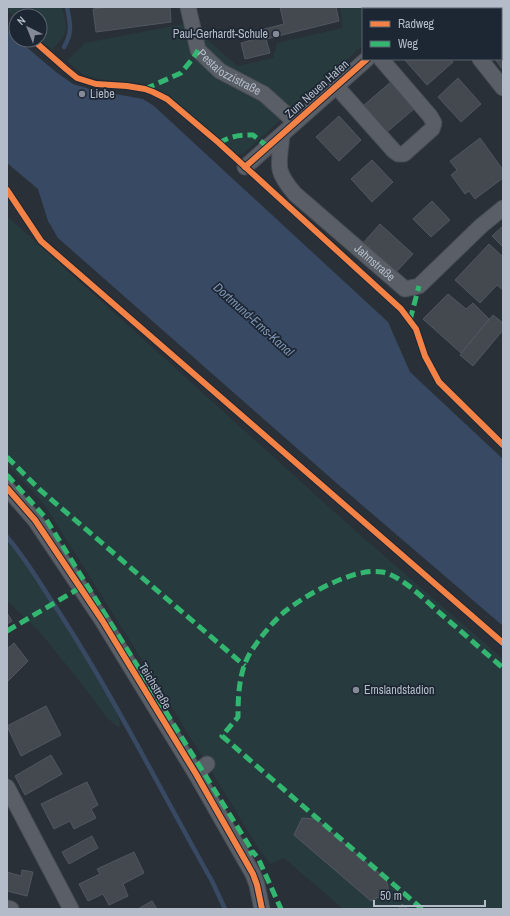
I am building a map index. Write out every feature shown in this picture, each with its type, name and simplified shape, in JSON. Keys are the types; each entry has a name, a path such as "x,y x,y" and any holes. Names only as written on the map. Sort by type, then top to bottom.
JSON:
{"street":[{"name":"Pestalozzistraße","path":"188,7 198,50 220,71 264,94 295,122"},
{"name":"Zum Neuen Hafen","path":"245,167 366,60"},
{"path":"336,86 394,151 398,154 404,154 432,129 434,123 430,116 382,60"},
{"path":"481,60 503,88"},
{"name":"Jahnstraße","path":"282,135 278,162 280,174 286,184 295,194 405,289 419,286 481,226 503,208"},
{"name":"Teichstraße","path":"7,488 35,520 81,587 196,774 253,874 262,909"},
{"path":"196,774 207,764"},
{"path":"7,787 71,909"},
{"path":"7,908 11,909"}],"green space":[{"path":"62,7 66,26 64,35 52,50 48,47 48,8 8,8"},
{"path":"340,7 404,7 362,8 362,46 243,154 234,155 168,95 145,84 98,79 83,75 67,61 85,43 189,23 237,66 273,58 277,43 343,28"},
{"path":"7,216 350,526 503,659 503,909 343,909 284,858 270,864 259,849 46,507 31,489 7,465"},
{"path":"7,539 13,545 33,575 110,695 117,711 120,727 107,718 40,632 7,601"}],"water":[{"name":"Dortmund-Ems-Kanal","path":"7,30 8,48 28,48 73,84 93,90 143,99 154,106 388,322 410,372 503,459 503,626 341,487 58,238 48,221 38,189 7,163"}],"building":[{"path":"109,7 170,7 171,22 96,32 93,9"},
{"name":"Paul-Gerhardt-Schule","path":"280,7 336,7 339,21 266,39 270,53 245,59 241,43 263,37 261,30 284,24"},
{"path":"475,7 503,7 503,70 496,60 502,60 502,8"},
{"path":"405,60 451,60 453,62 427,85"},
{"path":"458,78 481,104 461,122 438,97"},
{"path":"392,81 415,108 387,132 364,105"},
{"path":"339,116 361,140 339,161 316,137"},
{"path":"480,138 503,170 503,178 475,199 469,191 465,194 451,175 457,170 450,161"},
{"path":"372,160 393,182 372,202 351,179"},
{"path":"432,201 450,220 431,237 413,219"},
{"path":"380,224 413,254 396,272 363,243"},
{"path":"503,226 503,247 492,236"},
{"path":"489,244 503,257 503,290 497,285 480,303 455,280"},
{"path":"448,294 466,309 473,303 489,319 461,353 423,319"},
{"path":"493,315 503,323 503,330 473,366 460,355"},
{"path":"7,613 12,621 7,624"},
{"path":"14,643 28,661 7,682 7,649"},
{"path":"46,706 61,735 21,756 7,726"},
{"path":"51,755 62,774 25,795 15,776"},
{"path":"87,782 98,805 91,809 96,818 74,829 70,821 54,829 41,804"},
{"path":"302,818 316,819 386,879 389,892 371,901 294,835"},
{"path":"92,836 98,848 69,864 62,852"},
{"path":"134,852 144,873 123,884 128,896 109,905 103,894 88,901 79,884 100,874 97,869"},
{"path":"22,870 33,872 27,896 7,891 7,872 21,876"},
{"path":"152,901 157,909 138,909"},
{"path":"402,904 408,909 398,909"}],"waterway":[{"path":"64,47 70,32 67,7"},
{"path":"7,537 34,574 80,645 212,881 225,909"}],"marked path":[{"path":"145,89 181,73 198,50"},
{"path":"219,143 235,136 253,135 268,147"},
{"path":"410,320 419,286"},
{"path":"7,457 39,489 245,666"},
{"path":"7,475 44,516 253,852"},
{"path":"422,909 222,736 238,717 239,692 243,668 257,642 283,613 292,606 330,584 344,578 371,572 382,572 389,574 405,583 503,668"},
{"path":"7,631 83,586"},
{"path":"249,854 253,852 258,858 281,909"}],"cycle path":[{"path":"42,48 77,78 96,84 145,89 167,99 219,143 401,309 416,329 425,356 439,382 503,445"},
{"path":"245,167 366,60"},
{"path":"7,190 41,241 503,643"},
{"path":"7,488 35,520 102,620 196,774 253,874 262,909"}],"place":[{"name":"Paul-Gerhardt-Schule","path":"276,34"},
{"name":"Liebe","path":"82,94"},
{"name":"Emslandstadion","path":"356,690"}]}
